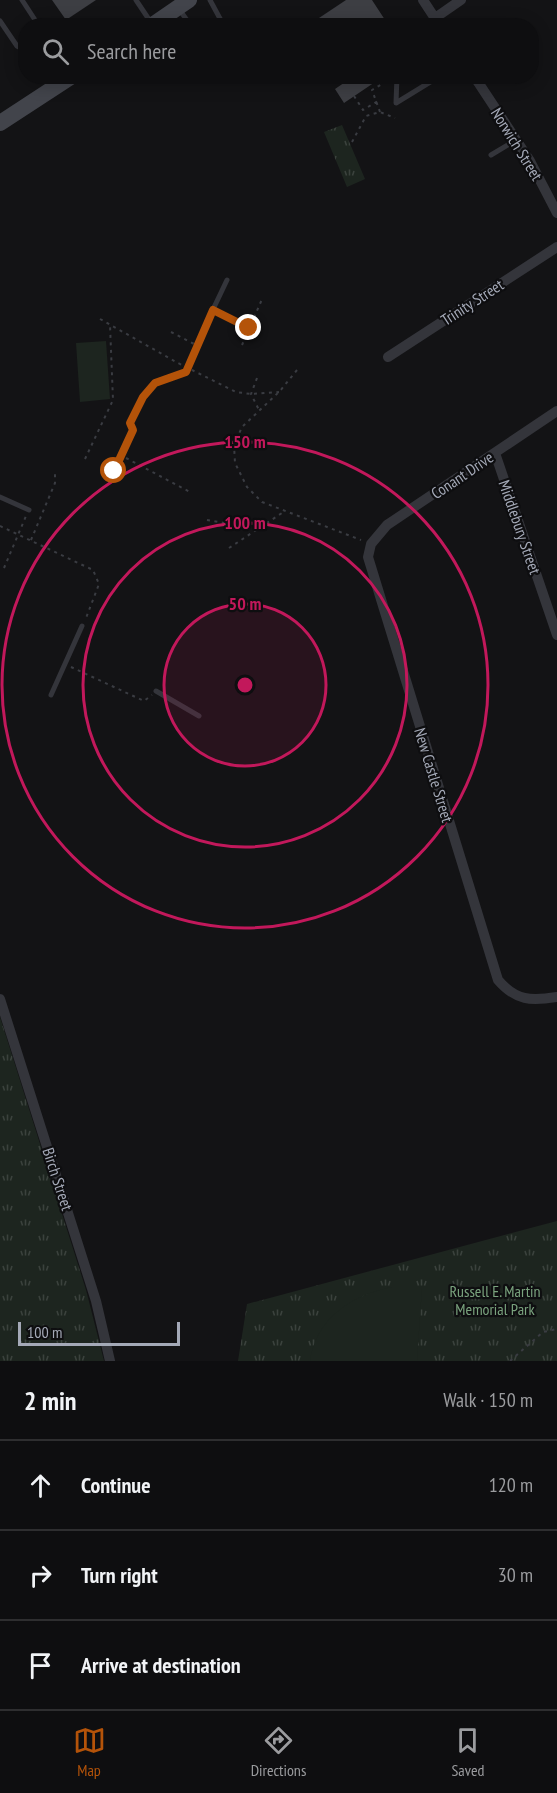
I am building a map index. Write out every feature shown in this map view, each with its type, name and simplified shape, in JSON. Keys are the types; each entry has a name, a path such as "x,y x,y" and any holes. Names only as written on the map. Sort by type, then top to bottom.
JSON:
{"main road":[{"path":"162,18 184,4"},
{"path":"0,123 55,84"}],"street":[{"path":"423,0 434,18"},
{"path":"441,18 461,0"},
{"name":"Norwich Street","path":"479,84 516,140 557,213"},
{"name":"Trinity Street","path":"388,357 557,248"},
{"name":"Conant Drive","path":"371,544 387,525 557,411"},
{"name":"Middlebury Street","path":"495,453 557,635"},
{"name":"New Castle Street","path":"371,544 368,557 370,569 498,980 518,997 530,1001 557,998"},
{"name":"Birch Street","path":"0,999 93,1290 110,1361"}],"lane":[{"path":"22,0 34,18"},
{"path":"136,0 147,18"},
{"path":"210,0 220,18"},
{"path":"0,21 18,47"},
{"path":"397,84 396,103 427,84"},
{"path":"491,155 516,140"},
{"path":"208,320 228,280"},
{"path":"110,479 133,430"},
{"path":"0,497 29,510"},
{"path":"51,695 82,626"},
{"path":"156,691 200,716"}],"path":[{"path":"380,112 378,101 372,90 382,84"},
{"path":"354,96 363,110 378,101"},
{"path":"352,142 366,116 380,112 395,118"},
{"path":"242,345 263,297"},
{"path":"213,310 249,328"},
{"path":"100,319 236,392 251,394 280,392"},
{"path":"133,430 130,423 148,390 155,383 181,375 189,368 208,320"},
{"path":"85,459 113,400 110,325"},
{"path":"171,332 199,347"},
{"path":"297,370 280,392 248,419 237,435 233,455 235,464 254,495 283,512 371,544"},
{"path":"257,378 251,394 259,410"},
{"path":"121,456 190,492"},
{"path":"31,540 55,483 55,472"},
{"path":"230,548 265,522 283,512"},
{"path":"207,520 241,526 265,522"},
{"path":"4,568 23,522"},
{"path":"0,526 86,564 98,576 98,592 82,626"},
{"path":"65,664 144,701 156,691"},
{"path":"510,1361 543,1332 557,1330"}],"green space":[{"path":"342,125 365,179 347,187 324,132"},
{"path":"106,341 110,399 80,402 76,343"},
{"path":"0,1017 86,1290 104,1361 0,1361"},
{"name":"Russell E. Martin Memorial Park","path":"557,1221 557,1361 238,1361 247,1304"},
{"path":"392,1287 422,1287 417,1361 310,1361 320,1332 338,1311 363,1296"}],"building":[{"path":"52,0 96,0 69,18 65,18"},
{"path":"346,0 372,0 384,18 319,18"},
{"path":"342,84 372,84 344,103 335,89"}],"route":[{"path":"114,471 133,430 130,423 143,397 155,383 186,372 213,310 249,328"}]}
